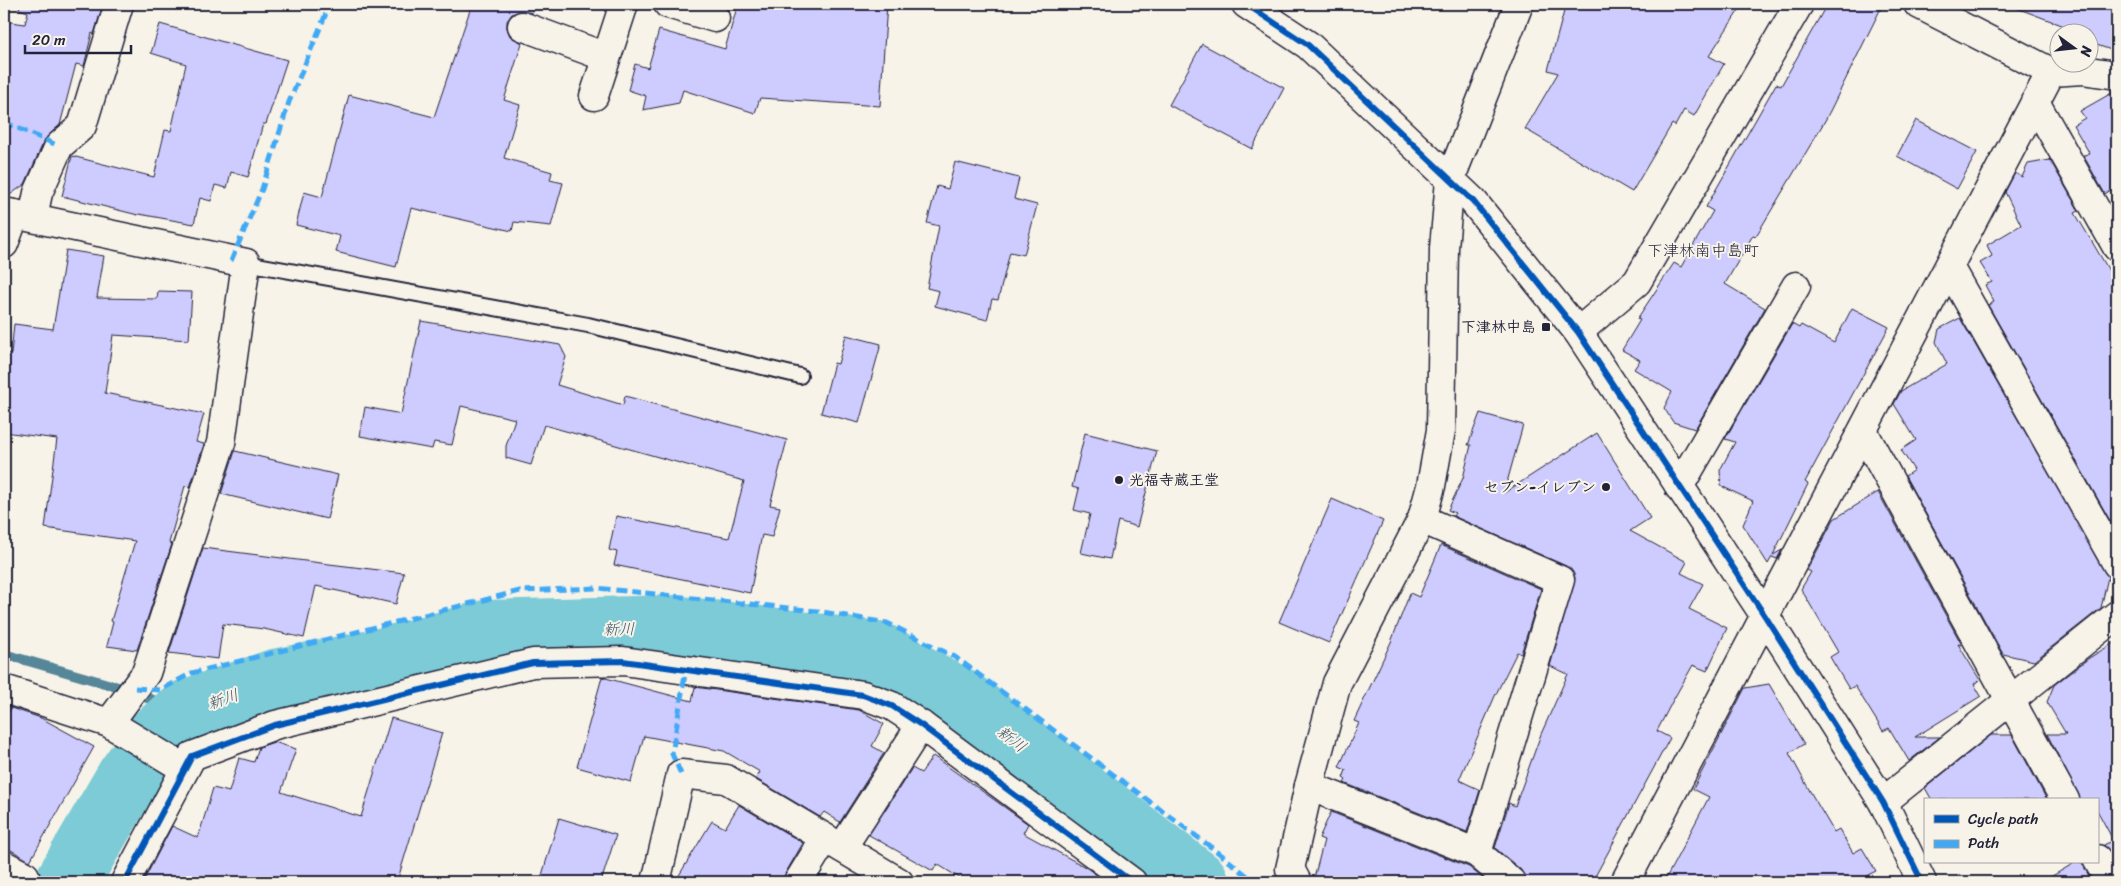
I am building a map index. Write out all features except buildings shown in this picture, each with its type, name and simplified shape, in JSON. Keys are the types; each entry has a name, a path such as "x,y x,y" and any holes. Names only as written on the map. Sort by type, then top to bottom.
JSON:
{"street":[{"path":"4,244 17,214 38,194 59,146 82,126 119,4"},
{"path":"594,96 624,4"},
{"path":"668,4 715,18"},
{"path":"1246,4 1308,45 1473,201 1578,332 1765,616 1883,802 1922,882"},
{"path":"1297,882 1290,869 1309,786 1337,683 1422,519 1432,486 1441,430 1444,248 1450,180 1519,4"},
{"path":"1578,332 1637,282 1799,4"},
{"path":"1918,4 2048,70"},
{"path":"522,26 606,56"},
{"path":"1625,882 2051,72"},
{"path":"2096,72 2117,75"},
{"path":"2036,102 2117,247"},
{"path":"17,214 246,263 221,443 146,674 112,725"},
{"path":"1949,266 2117,564"},
{"path":"1679,487 1796,286"},
{"path":"1863,431 2064,798"},
{"path":"1422,519 1560,580 1477,853"},
{"path":"1883,802 2117,614"},
{"path":"125,882 180,766 192,756 275,725 533,663 623,661 863,695 892,706 921,725 1132,882"},
{"path":"4,689 112,725 180,766"},
{"path":"798,882 834,843 921,725"},
{"path":"656,882 681,774 726,779 834,843 886,879"},
{"path":"1309,786 1477,853 1511,882"},
{"path":"2098,860 2110,882"}],"lane":[{"path":"246,263 588,325 800,376"}],"waterway":[{"name":"新川","path":"67,882 127,779 156,738 185,712 275,681 378,661 486,632 673,627 877,653 963,702 1197,882"},
{"path":"4,654 118,687 185,712"}],"marked path":[{"path":"231,261 262,189 289,102 330,4"},
{"path":"4,122 59,146"},
{"path":"135,688 160,690 192,673 520,591 597,588 817,611 887,623 955,657 1219,853 1255,882"},
{"path":"681,774 672,754 686,668"}],"cycle path":[{"path":"1246,4 1308,45 1473,201 1578,332 1765,616 1883,802 1922,882"},
{"path":"125,882 192,756 275,725 533,663 623,661 863,695 892,706 921,725 1132,882"}],"place":[{"name":"下津林中島","path":"1546,327"},
{"name":"光福寺蔵王堂","path":"1119,480"},
{"name":"セブン-イレブン","path":"1606,487"}],"district":[{"name":"下津林南中島町","path":"1703,250"}]}
